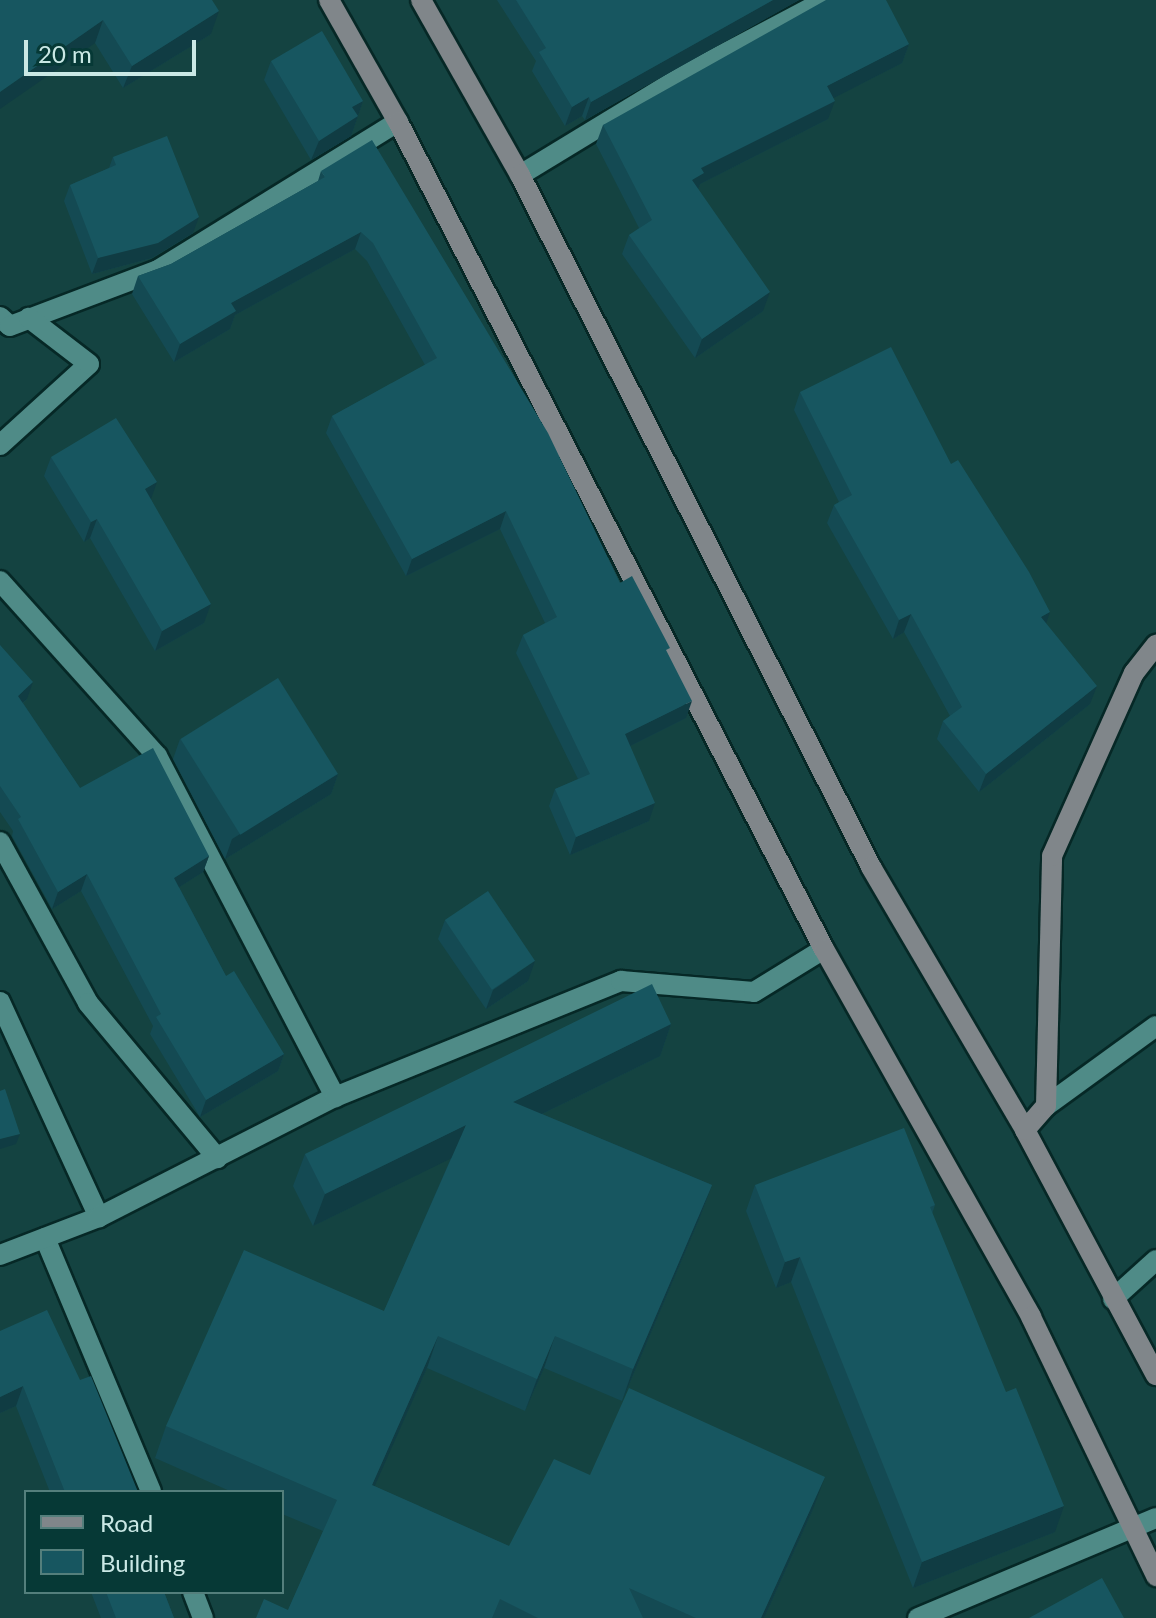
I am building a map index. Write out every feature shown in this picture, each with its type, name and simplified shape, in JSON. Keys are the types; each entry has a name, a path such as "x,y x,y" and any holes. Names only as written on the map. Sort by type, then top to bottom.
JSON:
{"main road":[{"path":"329,0 398,122 824,949 1031,1317 1156,1576"},
{"path":"421,0 520,175 871,867 1025,1130 1156,1375"},
{"path":"1025,1130 1046,1106 1052,856 1134,673 1156,645"}],"street":[{"path":"520,175 686,74 826,0"},
{"path":"0,317 10,326 158,270 398,122"},
{"path":"0,445 89,364 29,318"},
{"path":"0,581 157,756 335,1097"},
{"path":"0,842 88,1003 217,1158"},
{"path":"0,1255 99,1217 335,1097 621,981 754,992 824,949"},
{"path":"0,1002 99,1217"},
{"path":"1046,1106 1156,1026"},
{"path":"45,1238 150,1490"},
{"path":"1113,1299 1156,1260"},
{"path":"918,1618 1156,1518"},
{"path":"194,1594 203,1618"}],"building":[{"path":"0,0 212,0 219,11 132,66 103,20 0,92"},
{"path":"516,0 773,0 591,102 589,97 572,107 539,52 546,48"},
{"path":"826,0 886,0 909,44 827,86 835,101 701,168 704,173 692,180 770,292 702,339 629,235 652,220 603,125"},
{"path":"322,31 363,101 352,107 358,116 319,141 271,61"},
{"path":"167,136 199,217 158,243 98,258 70,185 116,165 113,157"},
{"path":"372,140 548,433 620,583 632,576 670,648 666,650 692,701 625,734 655,803 576,837 555,789 590,774 523,635 557,617 506,511 412,559 332,416 437,358 373,243 361,232 231,303 236,311 180,344 138,276 171,264 325,177 321,171"},
{"path":"891,347 951,464 958,460 1029,572 1050,612 1041,617 1097,686 986,774 943,721 962,707 911,614 899,620 834,505 852,495 800,392"},
{"path":"116,418 157,482 145,489 211,604 162,631 97,519 91,522 51,457"},
{"path":"0,645 33,682 18,696 80,788 153,748 209,856 174,878 226,976 234,971 284,1054 206,1100 156,1017 161,1014 87,874 58,892 18,819 21,817 0,786"},
{"path":"278,678 338,774 240,835 180,739"},
{"path":"488,891 535,961 492,990 445,920"},
{"path":"652,984 671,1024 513,1102 712,1185 633,1369 555,1336 537,1379 438,1336 372,1485 509,1546 554,1459 590,1475 629,1388 825,1477 761,1618 696,1618 629,1588 643,1618 538,1618 500,1599 492,1618 256,1618 264,1599 288,1610 337,1500 166,1426 244,1250 384,1311 466,1125 325,1194 305,1154"},
{"path":"5,1089 20,1134 0,1139 0,1091"},
{"path":"904,1128 935,1205 930,1207 1006,1392 1016,1388 1064,1506 922,1562 800,1257 785,1262 755,1185"},
{"path":"47,1310 80,1380 91,1376 137,1490 64,1490 23,1386 0,1397 0,1331"},
{"path":"1102,1578 1124,1618 1029,1618"},
{"path":"107,1594 165,1594 174,1618 116,1618"}]}
